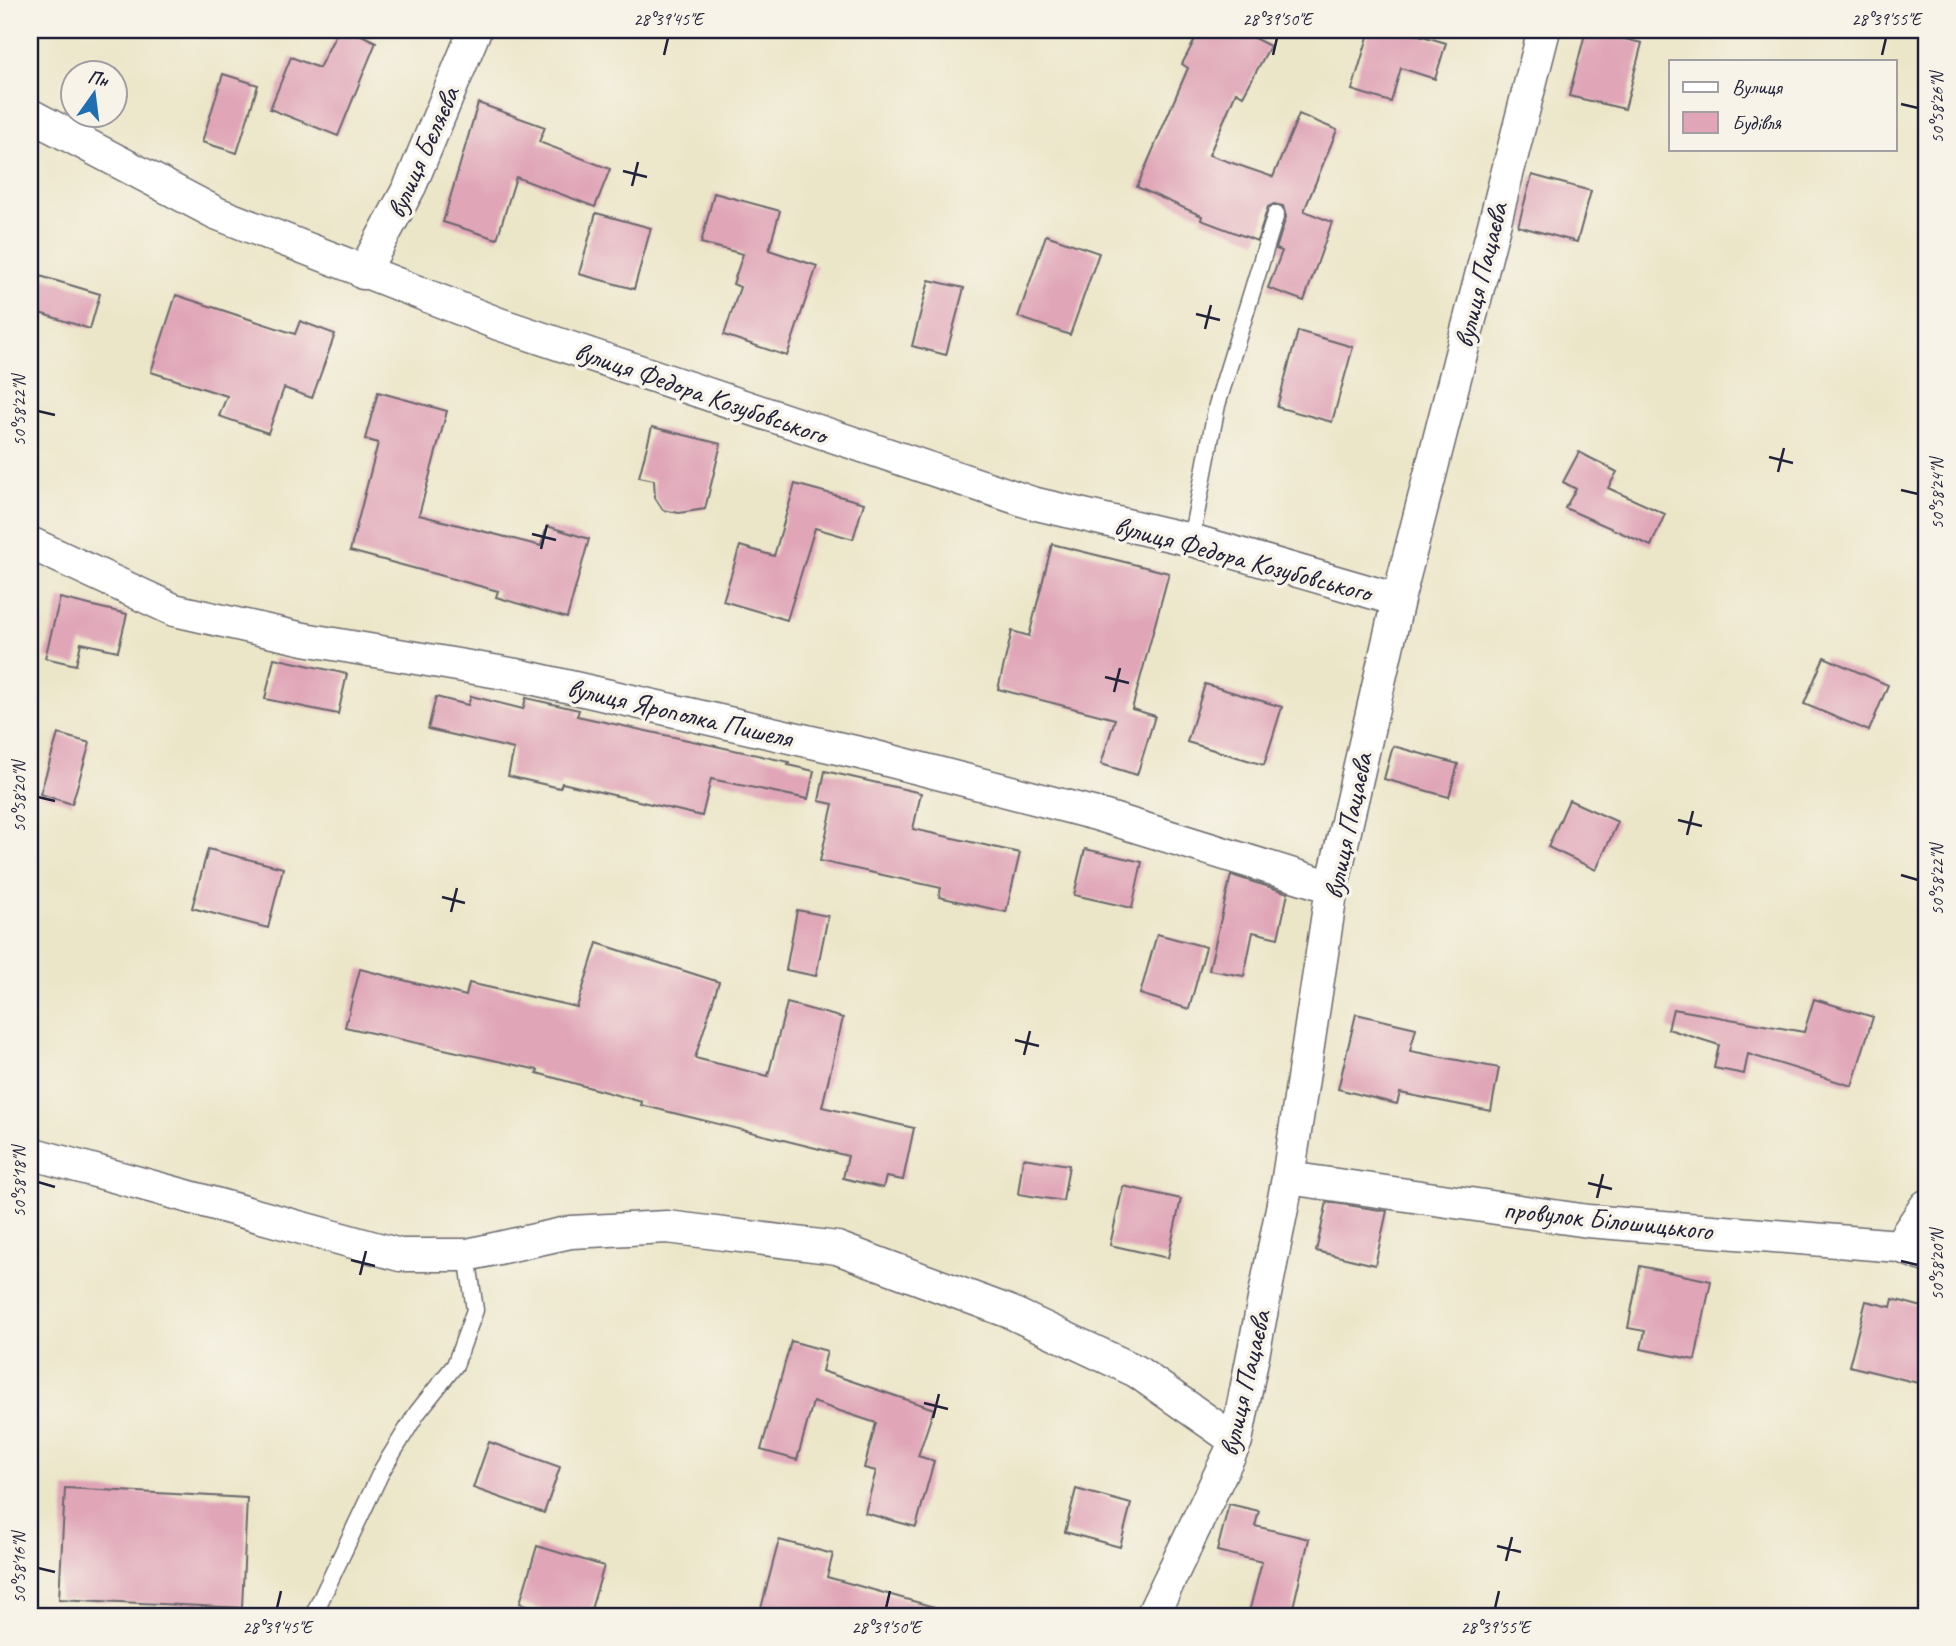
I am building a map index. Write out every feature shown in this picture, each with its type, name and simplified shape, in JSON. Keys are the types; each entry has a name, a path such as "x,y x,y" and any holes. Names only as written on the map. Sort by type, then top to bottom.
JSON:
{"street":[{"name":"вулиця Бєляєва","path":"363,272 410,186 475,30"},
{"name":"вулиця Пацаєва","path":"1152,1616 1236,1441 1289,1178 1332,887 1398,600 1544,30"},
{"name":"вулиця Федора Козубовського","path":"30,115 216,213 499,324 1032,503 1191,540 1398,600"},
{"name":"вулиця Ярополка Пишеля","path":"30,543 174,610 304,639 522,676 864,754 1097,814 1332,887"},
{"path":"30,1153 400,1255 467,1255 571,1232 667,1227 837,1248 1010,1312 1136,1371 1236,1441"},
{"name":"провулок Білошицького","path":"1289,1178 1588,1221 1913,1251"},
{"path":"1913,1251 1926,1206"}],"lane":[{"path":"1191,540 1217,405 1276,214"},
{"path":"313,1616 382,1470 417,1413 455,1365 475,1310 467,1255"}],"building":[{"path":"338,30 351,30 376,42 338,136 270,109 291,57 319,68"},
{"path":"1200,30 1238,30 1270,46 1243,96 1236,92 1209,155 1273,177 1299,114 1337,130 1304,211 1332,222 1304,301 1268,288 1282,251 1276,249 1286,217 1283,206 1274,204 1268,207 1257,241 1201,220 1202,216 1137,187 1188,68 1182,64"},
{"path":"1370,30 1402,30 1446,43 1435,79 1401,68 1391,102 1352,90"},
{"path":"1586,30 1642,43 1625,109 1569,96"},
{"path":"223,74 258,85 237,153 202,142"},
{"path":"478,103 545,127 539,142 610,169 595,207 516,177 497,239 443,222"},
{"path":"1532,175 1591,191 1577,242 1518,226"},
{"path":"714,193 780,211 769,250 817,266 787,356 724,335 740,287 733,284 743,254 701,243"},
{"path":"596,213 651,228 634,289 579,274"},
{"path":"1046,235 1099,253 1070,335 1018,317"},
{"path":"30,273 100,294 90,329 30,310"},
{"path":"929,280 964,288 946,355 912,346"},
{"path":"176,295 295,334 300,321 335,334 312,398 284,388 268,433 219,416 227,396 151,372"},
{"path":"1298,331 1353,347 1332,422 1277,407"},
{"path":"378,392 447,411 419,515 541,546 547,526 589,539 567,618 496,597 498,591 350,551 378,443 365,439"},
{"path":"652,427 721,444 705,509 679,513 663,510 655,498 654,480 639,477"},
{"path":"1579,452 1617,472 1608,488 1665,514 1651,546 1565,508 1576,489 1563,482"},
{"path":"795,484 864,503 853,539 815,528 787,620 723,601 740,546 774,556"},
{"path":"1052,544 1169,573 1132,709 1155,716 1137,775 1101,764 1115,719 998,689 1012,631 1029,636"},
{"path":"60,598 127,614 118,651 81,643 76,665 45,658"},
{"path":"1824,657 1888,685 1869,731 1804,704"},
{"path":"274,658 347,674 338,714 265,699"},
{"path":"1205,684 1282,707 1264,765 1187,742"},
{"path":"471,696 523,709 526,698 579,710 577,716 789,762 788,765 814,771 808,799 711,779 702,816 562,783 560,788 508,776 514,749 428,729 436,697 468,705"},
{"path":"58,734 90,743 72,804 40,794"},
{"path":"1393,746 1458,764 1449,797 1384,779"},
{"path":"825,771 921,793 913,829 1020,853 1006,912 939,897 941,888 820,861 833,804 819,801"},
{"path":"1569,800 1618,822 1596,870 1548,847"},
{"path":"208,849 283,868 268,928 192,908"},
{"path":"1085,849 1142,862 1132,908 1074,895"},
{"path":"1231,875 1288,893 1278,938 1253,932 1244,976 1209,970"},
{"path":"797,910 828,916 816,976 786,970"},
{"path":"1157,934 1206,947 1189,1009 1140,994"},
{"path":"597,943 719,982 695,1058 768,1076 787,1003 843,1018 822,1107 914,1128 903,1180 886,1177 883,1188 843,1178 848,1156 641,1105 642,1102 537,1073 538,1070 345,1027 360,969 466,996 469,983 577,1007"},
{"path":"1814,999 1873,1017 1852,1086 1748,1054 1744,1074 1714,1068 1719,1045 1668,1029 1673,1009 1804,1032"},
{"path":"1356,1014 1416,1028 1410,1051 1499,1068 1491,1111 1400,1093 1397,1104 1338,1089"},
{"path":"1023,1158 1069,1165 1063,1201 1018,1194"},
{"path":"1123,1186 1181,1199 1168,1258 1110,1245"},
{"path":"1327,1202 1387,1211 1375,1265 1316,1251"},
{"path":"1640,1266 1711,1281 1695,1360 1641,1349 1645,1331 1628,1328"},
{"path":"1893,1299 1926,1308 1926,1385 1849,1366 1866,1301 1891,1307"},
{"path":"791,1341 827,1351 822,1371 934,1409 918,1456 934,1461 916,1527 865,1513 876,1471 864,1468 876,1423 813,1402 797,1460 761,1450"},
{"path":"489,1442 560,1467 544,1513 473,1488"},
{"path":"65,1488 247,1498 242,1608 59,1599"},
{"path":"1076,1489 1131,1504 1120,1547 1065,1532"},
{"path":"1229,1504 1259,1511 1255,1526 1309,1539 1291,1616 1248,1616 1262,1562 1217,1551"},
{"path":"779,1540 833,1554 827,1577 934,1607 932,1616 759,1616"},
{"path":"537,1546 604,1566 589,1616 563,1616 520,1603"}]}
